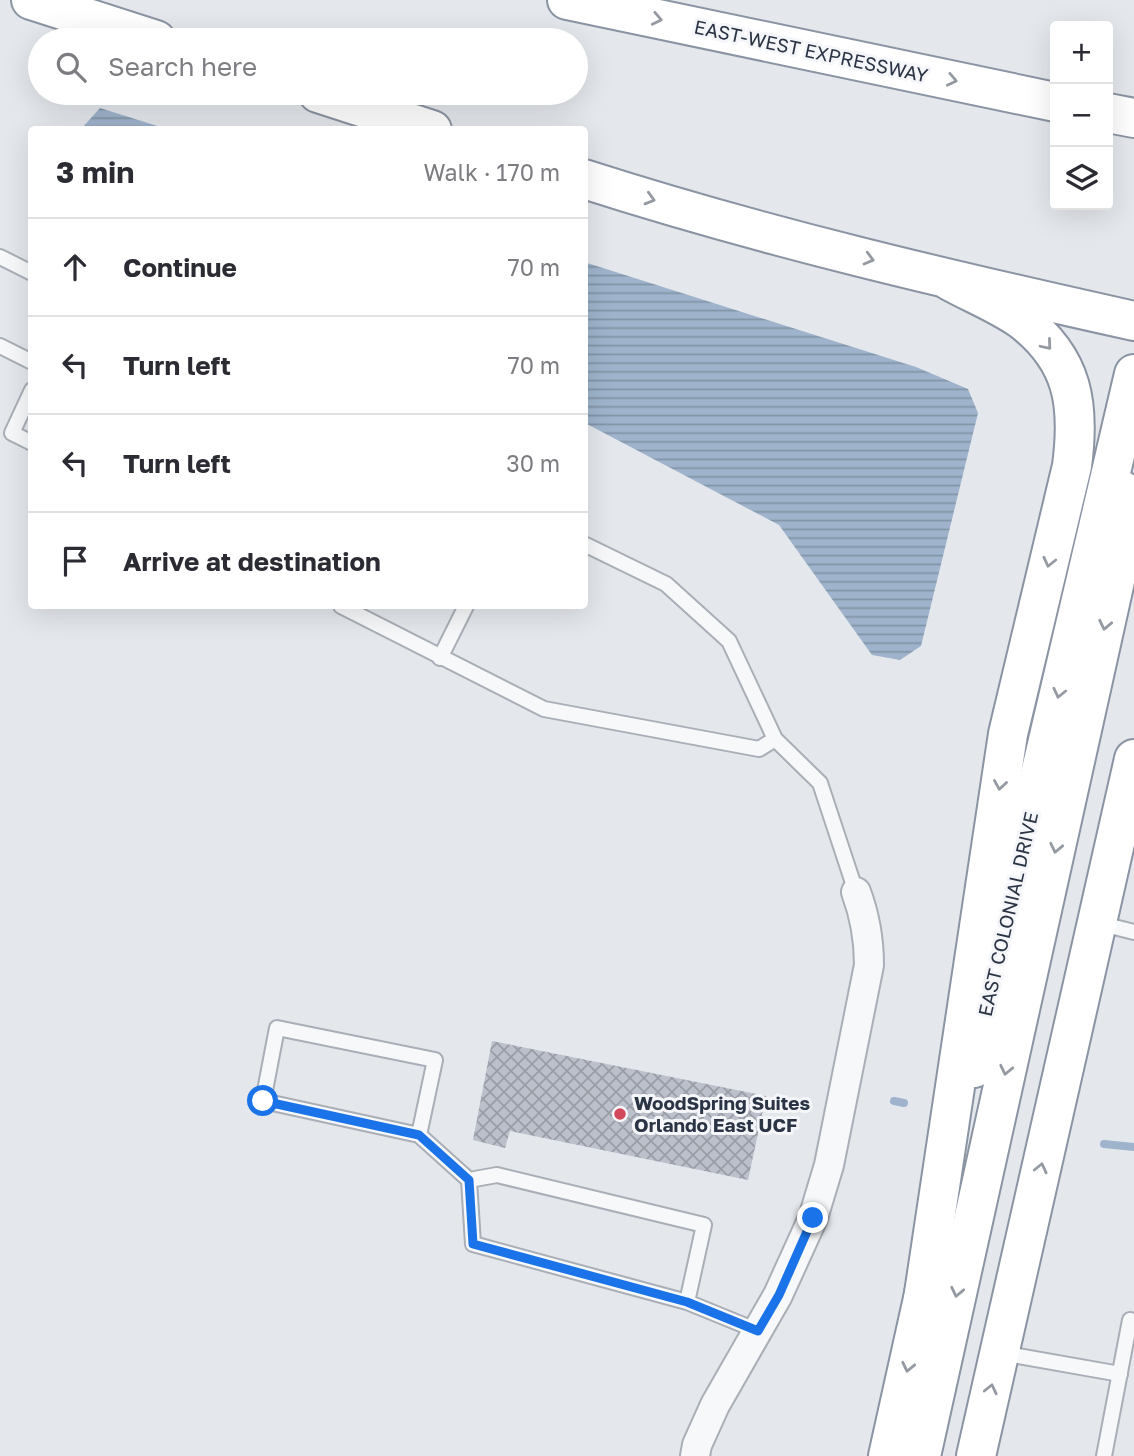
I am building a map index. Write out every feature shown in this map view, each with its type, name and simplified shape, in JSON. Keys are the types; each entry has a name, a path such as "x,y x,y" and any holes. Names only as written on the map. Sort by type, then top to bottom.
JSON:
{"highway":[{"path":"31,0 118,28"},
{"name":"EAST-WEST EXPRESSWAY","path":"567,0 1050,101"},
{"path":"355,105 420,126"},
{"path":"1113,114 1134,118"},
{"path":"588,179 645,198 950,281 1134,321"},
{"path":"923,1300 1008,734 1072,466 1077,430 1075,406 1068,381 1059,359 1042,338 1020,319 950,281"},
{"name":"EAST COLONIAL DRIVE","path":"888,1456 1023,847 1134,374"},
{"path":"921,1456 1122,549 1125,412"},
{"path":"976,1456 1134,759"}],"street":[{"path":"695,1456 715,1405 779,1295 813,1218 829,1165 869,965 869,940 856,892"}],"lane":[{"path":"0,257 28,271"},
{"path":"0,346 28,360"},
{"path":"28,399 12,433 28,441"},
{"path":"588,546 666,584 729,641 775,739 820,783 856,892"},
{"path":"347,609 544,709 759,749 775,739"},
{"path":"440,658 464,609"},
{"path":"1097,922 1134,932"},
{"path":"419,1135 435,1060 277,1028 263,1101 419,1135 469,1180 473,1244 687,1302 758,1331"},
{"path":"469,1180 497,1175 704,1226 687,1302"},
{"path":"1104,1456 1130,1320 1134,1321"},
{"path":"999,1353 1120,1374"}],"water":[{"path":"100,108 157,126 84,126"},
{"path":"588,263 916,367 968,389 978,413 921,646 900,660 872,655 779,525 588,425"}],"building":[{"name":"WoodSpring Suites Orlando East UCF","path":"492,1041 766,1096 748,1180 510,1131 505,1148 473,1140"}],"waterway":[{"path":"894,1101 904,1103"},
{"path":"1104,1144 1134,1147"}],"place":[{"name":"WoodSpring Suites Orlando East UCF","path":"620,1114"}],"route":[{"path":"263,1101 419,1135 469,1180 473,1244 687,1302 758,1331 779,1295 813,1218"}]}
